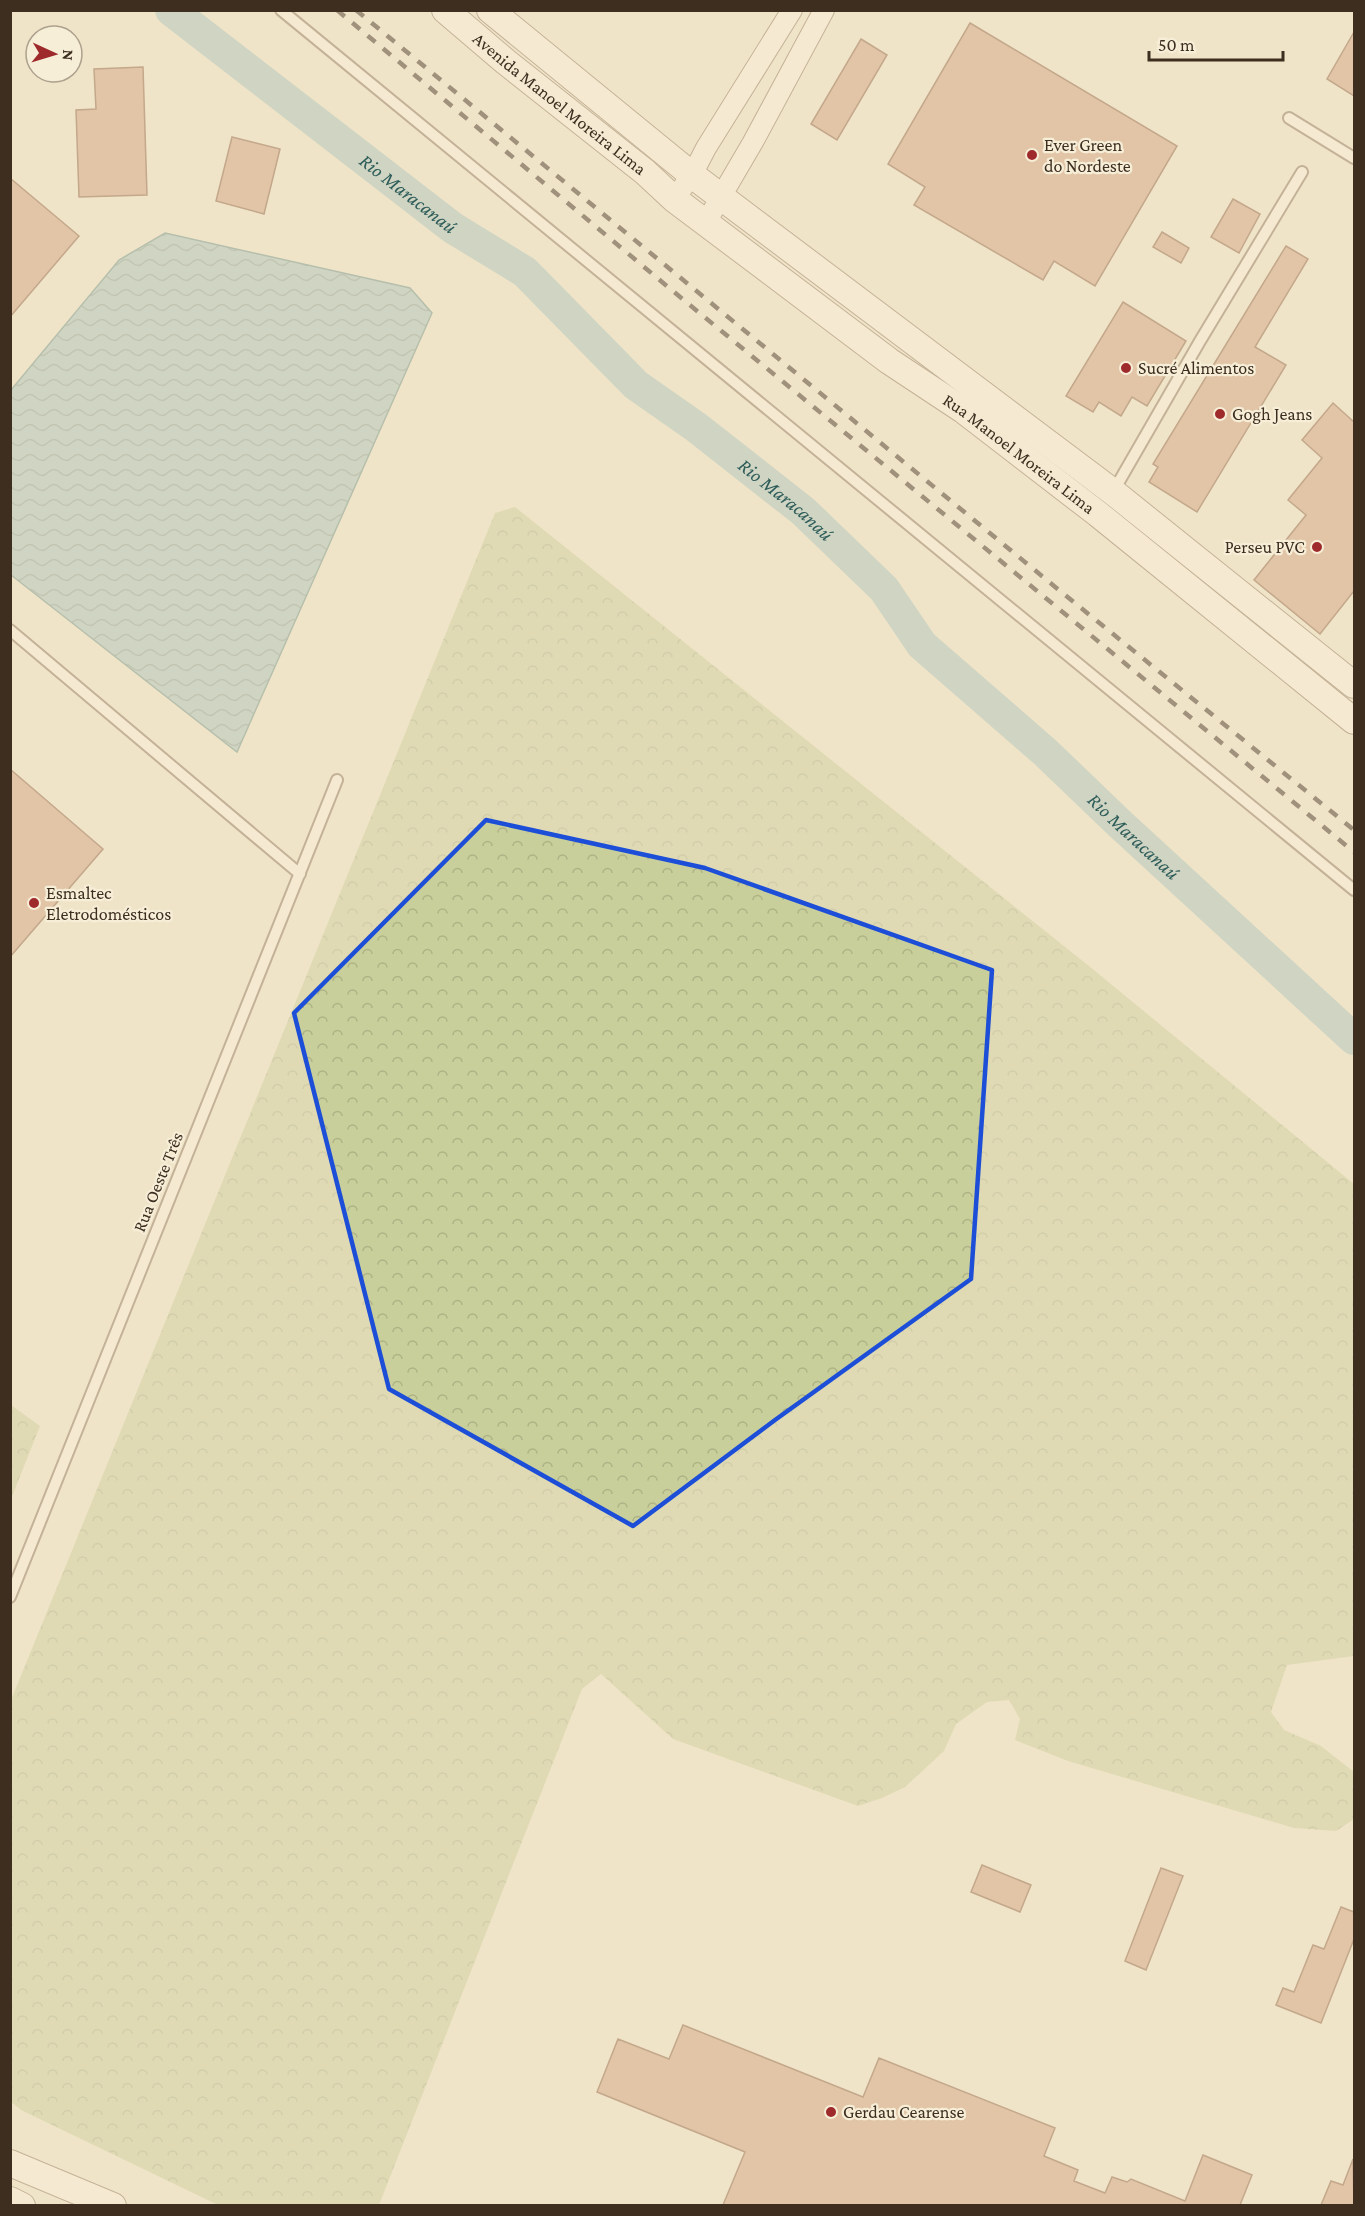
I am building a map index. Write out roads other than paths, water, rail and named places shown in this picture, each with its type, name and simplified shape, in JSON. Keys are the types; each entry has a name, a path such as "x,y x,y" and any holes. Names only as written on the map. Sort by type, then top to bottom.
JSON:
{"street":[{"name":"Avenida Manoel Moreira Lima","path":"445,10 506,62 645,172 674,199"},
{"name":"Avenida Manoel Moreira Lima","path":"490,10 692,175"},
{"path":"674,199 692,175 706,148 792,10"},
{"path":"705,224 824,10"},
{"name":"Rua Manoel Moreira Lima","path":"692,175 1113,492 1354,685"},
{"name":"Rua Manoel Moreira Lima","path":"674,199 889,361 963,410 1098,514 1354,721"},
{"path":"10,2163 113,2205"},
{"path":"10,2200 22,2205"}],"lane":[{"path":"281,10 1354,890"},
{"path":"1289,118 1354,158"},
{"path":"1113,492 1302,171"},
{"path":"10,630 300,873"},
{"name":"Rua Oeste Três","path":"10,1597 337,780"}],"water":[{"path":"165,233 410,288 432,313 237,752 11,575 11,390 119,260"}],"waterway":[{"name":"Rio Maracanaú","path":"171,10 453,228 525,272 636,385 696,427 803,511 884,589 922,645 1045,752 1354,1039"}],"railway":[{"path":"337,10 668,287 1354,852"},
{"path":"356,10 1054,586 1354,830"}],"place":[{"name":"Ever Green do Nordeste","path":"1032,155"},
{"name":"Sucré Alimentos","path":"1126,368"},
{"name":"Gogh Jeans","path":"1220,414"},
{"name":"Perseu PVC","path":"1317,547"},
{"name":"Esmaltec Eletrodomésticos","path":"34,903"},
{"name":"Gerdau Cearense","path":"831,2112"}]}
